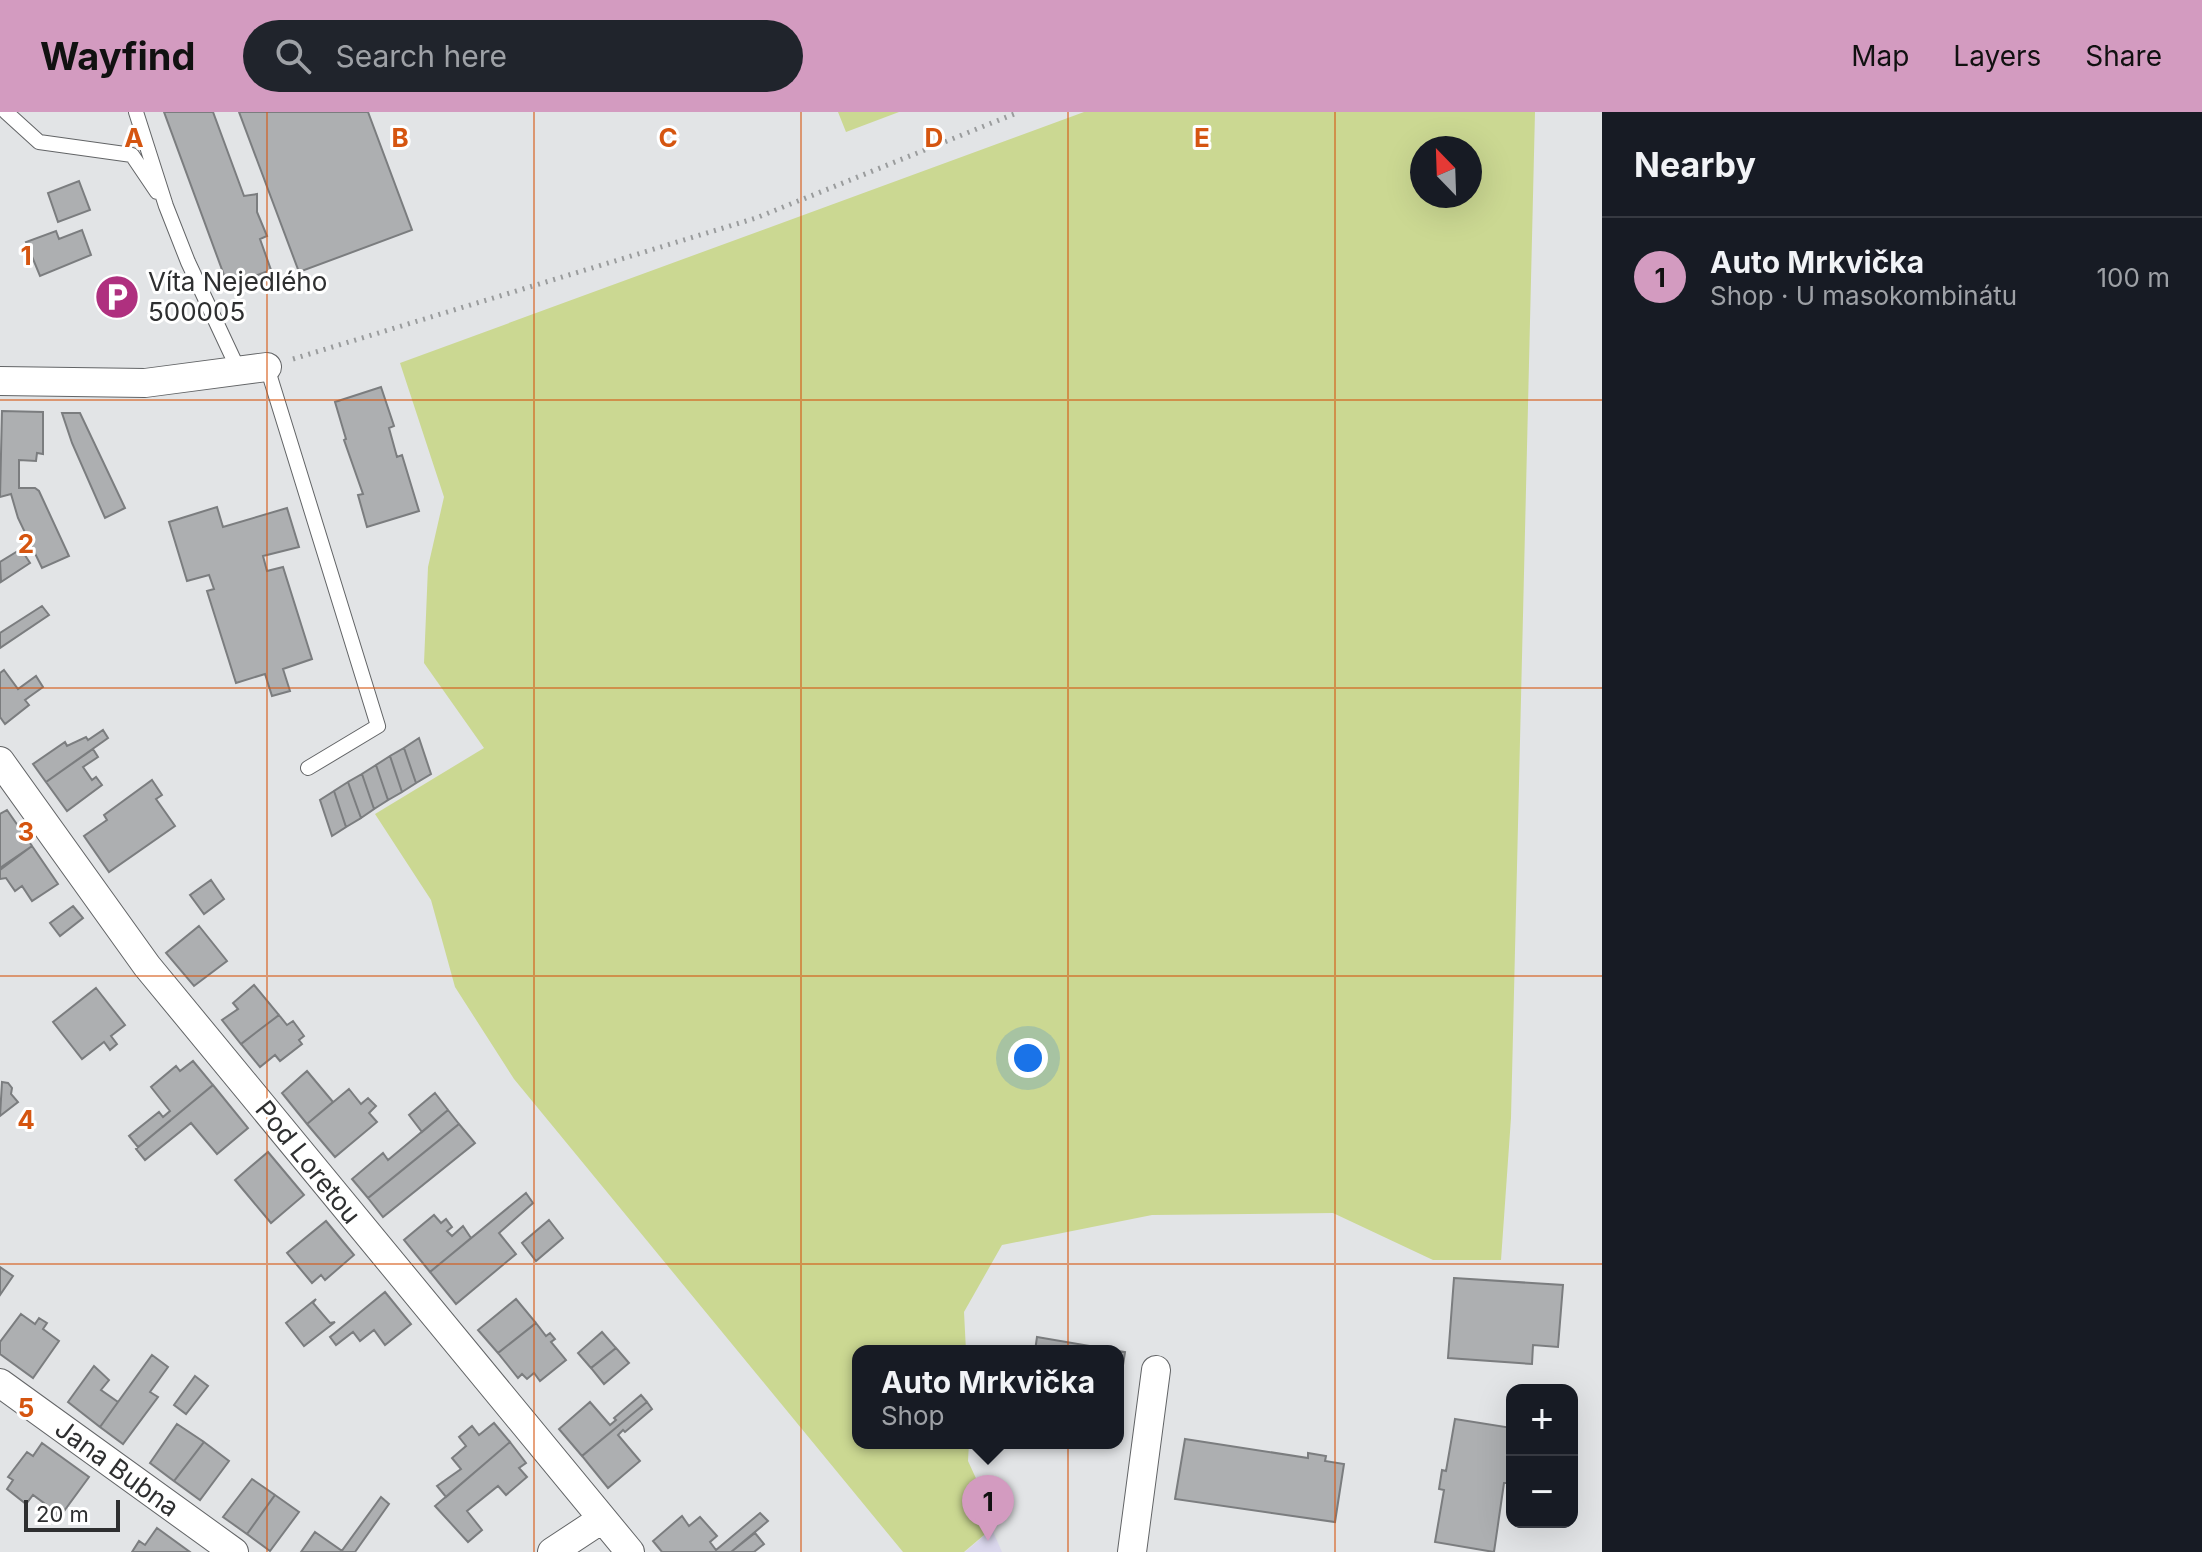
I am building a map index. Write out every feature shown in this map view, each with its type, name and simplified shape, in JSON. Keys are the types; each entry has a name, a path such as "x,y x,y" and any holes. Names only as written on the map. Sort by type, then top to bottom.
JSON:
{"street":[{"path":"0,381 145,383 267,367"},
{"name":"Pod Loretou","path":"0,761 147,966 630,1552"},
{"path":"1132,1552 1156,1370"},
{"name":"Jana Bubna","path":"0,1383 234,1552"},
{"path":"552,1552 602,1519"}],"lane":[{"path":"6,112 39,142 132,155 166,206"},
{"path":"136,112 166,206 188,262 239,371"},
{"path":"267,367 378,726 308,768"}],"path":[{"path":"267,367 756,218 1019,112"}],"shaded area":[{"path":"992,1529 1002,1552 965,1552"}],"green space":[{"path":"838,112 899,112 846,132"},
{"path":"1084,112 1535,112 1511,1118 1501,1260 1433,1260 1333,1213 1152,1215 1002,1245 964,1312 966,1345 852,1345 852,1449 969,1449 968,1461 997,1524 964,1552 903,1552 514,1079 455,987 431,900 375,814 484,748 424,663 428,567 444,497 400,363"}],"building":[{"path":"164,112 213,112 244,196 257,194 257,212 267,236 260,239 271,270 228,286"},
{"path":"239,112 368,112 412,230 299,272"},
{"path":"79,181 90,210 58,222 48,193"},
{"path":"82,230 91,255 40,276 26,242 56,231 59,239"},
{"path":"381,387 394,426 389,428 397,457 402,455 419,511 367,527 358,495 363,494 344,440 335,402"},
{"path":"2,411 43,412 43,454 37,453 36,461 19,460 19,488 39,491 69,556 42,568 18,518 11,494 0,497"},
{"path":"62,413 80,413 125,508 105,518"},
{"path":"217,507 223,527 287,508 299,547 263,556 267,571 283,567 312,659 283,669 290,691 272,696 265,674 236,683 207,591 214,589 209,575 187,581 169,522"},
{"path":"21,549 30,563 1,582 0,562"},
{"path":"42,606 49,615 0,648 0,633"},
{"path":"4,670 18,689 36,676 43,687 25,700 29,705 5,724 0,717 0,673"},
{"path":"103,730 108,738 46,782 33,764 65,742 67,746 86,737 88,740"},
{"path":"419,738 431,774 416,783 404,748"},
{"path":"404,748 416,783 402,792 390,756"},
{"path":"93,749 98,757 83,767 92,780 96,777 102,785 67,811 46,782"},
{"path":"390,756 402,792 388,800 376,765"},
{"path":"376,765 388,800 374,809 362,774"},
{"path":"362,774 374,809 361,818 348,782"},
{"path":"152,780 162,795 156,799 175,826 109,872 84,836 107,820 104,815"},
{"path":"348,782 361,818 346,827 334,791"},
{"path":"334,791 346,827 332,836 320,800"},
{"path":"7,810 32,846 0,868 0,814"},
{"path":"32,846 58,884 32,901 22,886 15,891 6,878 0,879 0,870"},
{"path":"211,880 224,899 204,914 190,895"},
{"path":"73,906 83,918 60,936 50,923"},
{"path":"199,926 227,961 194,986 166,953"},
{"path":"254,985 279,1015 241,1044 222,1020 238,1009 233,1003"},
{"path":"96,988 125,1025 111,1036 117,1044 110,1050 104,1042 82,1059 53,1022"},
{"path":"279,1015 287,1025 293,1021 304,1036 299,1040 302,1044 280,1061 275,1055 260,1067 241,1044"},
{"path":"193,1061 213,1085 138,1147 129,1136 159,1112 163,1117 170,1111 151,1087 176,1066 180,1071"},
{"path":"307,1071 333,1102 307,1124 282,1093"},
{"path":"2,1082 12,1088 11,1094 18,1102 0,1116"},
{"path":"213,1085 248,1128 217,1154 191,1123 145,1160 136,1149"},
{"path":"349,1089 361,1104 368,1098 376,1106 369,1113 377,1122 335,1157 307,1124"},
{"path":"435,1093 448,1110 422,1132 409,1115"},
{"path":"448,1110 459,1124 368,1198 352,1179 383,1153 388,1160"},
{"path":"459,1124 475,1143 383,1217 368,1198"},
{"path":"268,1152 304,1195 271,1223 235,1180"},
{"path":"526,1193 533,1203 499,1233 516,1254 456,1304 430,1272"},
{"path":"434,1215 441,1223 446,1219 452,1227 447,1231 452,1236 463,1226 471,1238 430,1272 404,1240"},
{"path":"549,1220 563,1238 536,1261 522,1243"},
{"path":"326,1221 354,1255 325,1280 321,1275 312,1283 287,1253"},
{"path":"0,1267 13,1276 0,1295"},
{"path":"1454,1278 1563,1285 1558,1347 1533,1345 1532,1364 1448,1358"},
{"path":"385,1292 411,1324 385,1345 374,1330 360,1341 353,1332 336,1345 330,1337"},
{"path":"316,1299 313,1303 330,1323 335,1322 304,1346 286,1323"},
{"path":"516,1299 536,1323 498,1353 478,1330"},
{"path":"21,1314 35,1324 39,1318 47,1323 43,1329 59,1341 33,1378 0,1354 0,1342"},
{"path":"536,1323 546,1336 550,1333 555,1339 551,1342 566,1360 540,1381 534,1373 527,1379 522,1374 518,1378 498,1353"},
{"path":"602,1332 616,1348 591,1368 578,1353"},
{"path":"1037,1337 1084,1345 1036,1345"},
{"path":"616,1348 629,1363 604,1384 591,1368"},
{"path":"152,1355 168,1367 150,1392 158,1397 123,1444 100,1427"},
{"path":"94,1366 109,1380 101,1390 118,1402 100,1427 68,1402"},
{"path":"195,1376 208,1386 186,1414 174,1405"},
{"path":"641,1395 647,1402 582,1456 559,1429 590,1402 610,1425"},
{"path":"647,1402 652,1409 618,1435 640,1461 608,1488 582,1456"},
{"path":"1455,1419 1506,1427 1506,1483 1494,1552 1435,1542 1444,1490 1439,1489 1442,1470 1446,1471"},
{"path":"494,1423 510,1442 446,1497 437,1486 461,1469 452,1458 466,1446 459,1437 472,1426 479,1435"},
{"path":"177,1424 204,1442 174,1481 150,1463"},
{"path":"1185,1439 1308,1458 1308,1453 1326,1456 1325,1461 1344,1464 1335,1522 1175,1499"},
{"path":"204,1442 229,1461 200,1500 174,1481"},
{"path":"510,1442 526,1463 519,1468 527,1477 506,1495 498,1486 467,1511 482,1530 468,1542 435,1506"},
{"path":"42,1443 89,1477 56,1522 44,1512 48,1506 33,1495 26,1504 7,1489 13,1480 8,1477 27,1452 33,1456"},
{"path":"252,1479 275,1495 247,1534 223,1517"},
{"path":"275,1495 299,1512 270,1551 247,1534"},
{"path":"381,1497 389,1504 355,1552 341,1552"},
{"path":"760,1513 768,1521 731,1552 662,1552 653,1541 682,1516 689,1526 700,1517 717,1536 710,1542 716,1550"},
{"path":"157,1528 190,1552 132,1552 139,1541 145,1545"},
{"path":"315,1532 342,1551 301,1552"},
{"path":"755,1533 764,1544 754,1552 731,1552"}],"place":[{"name":"Víta Nejedlého 500005","path":"117,297"},
{"name":"Auto Mrkvička","path":"988,1541"}]}
